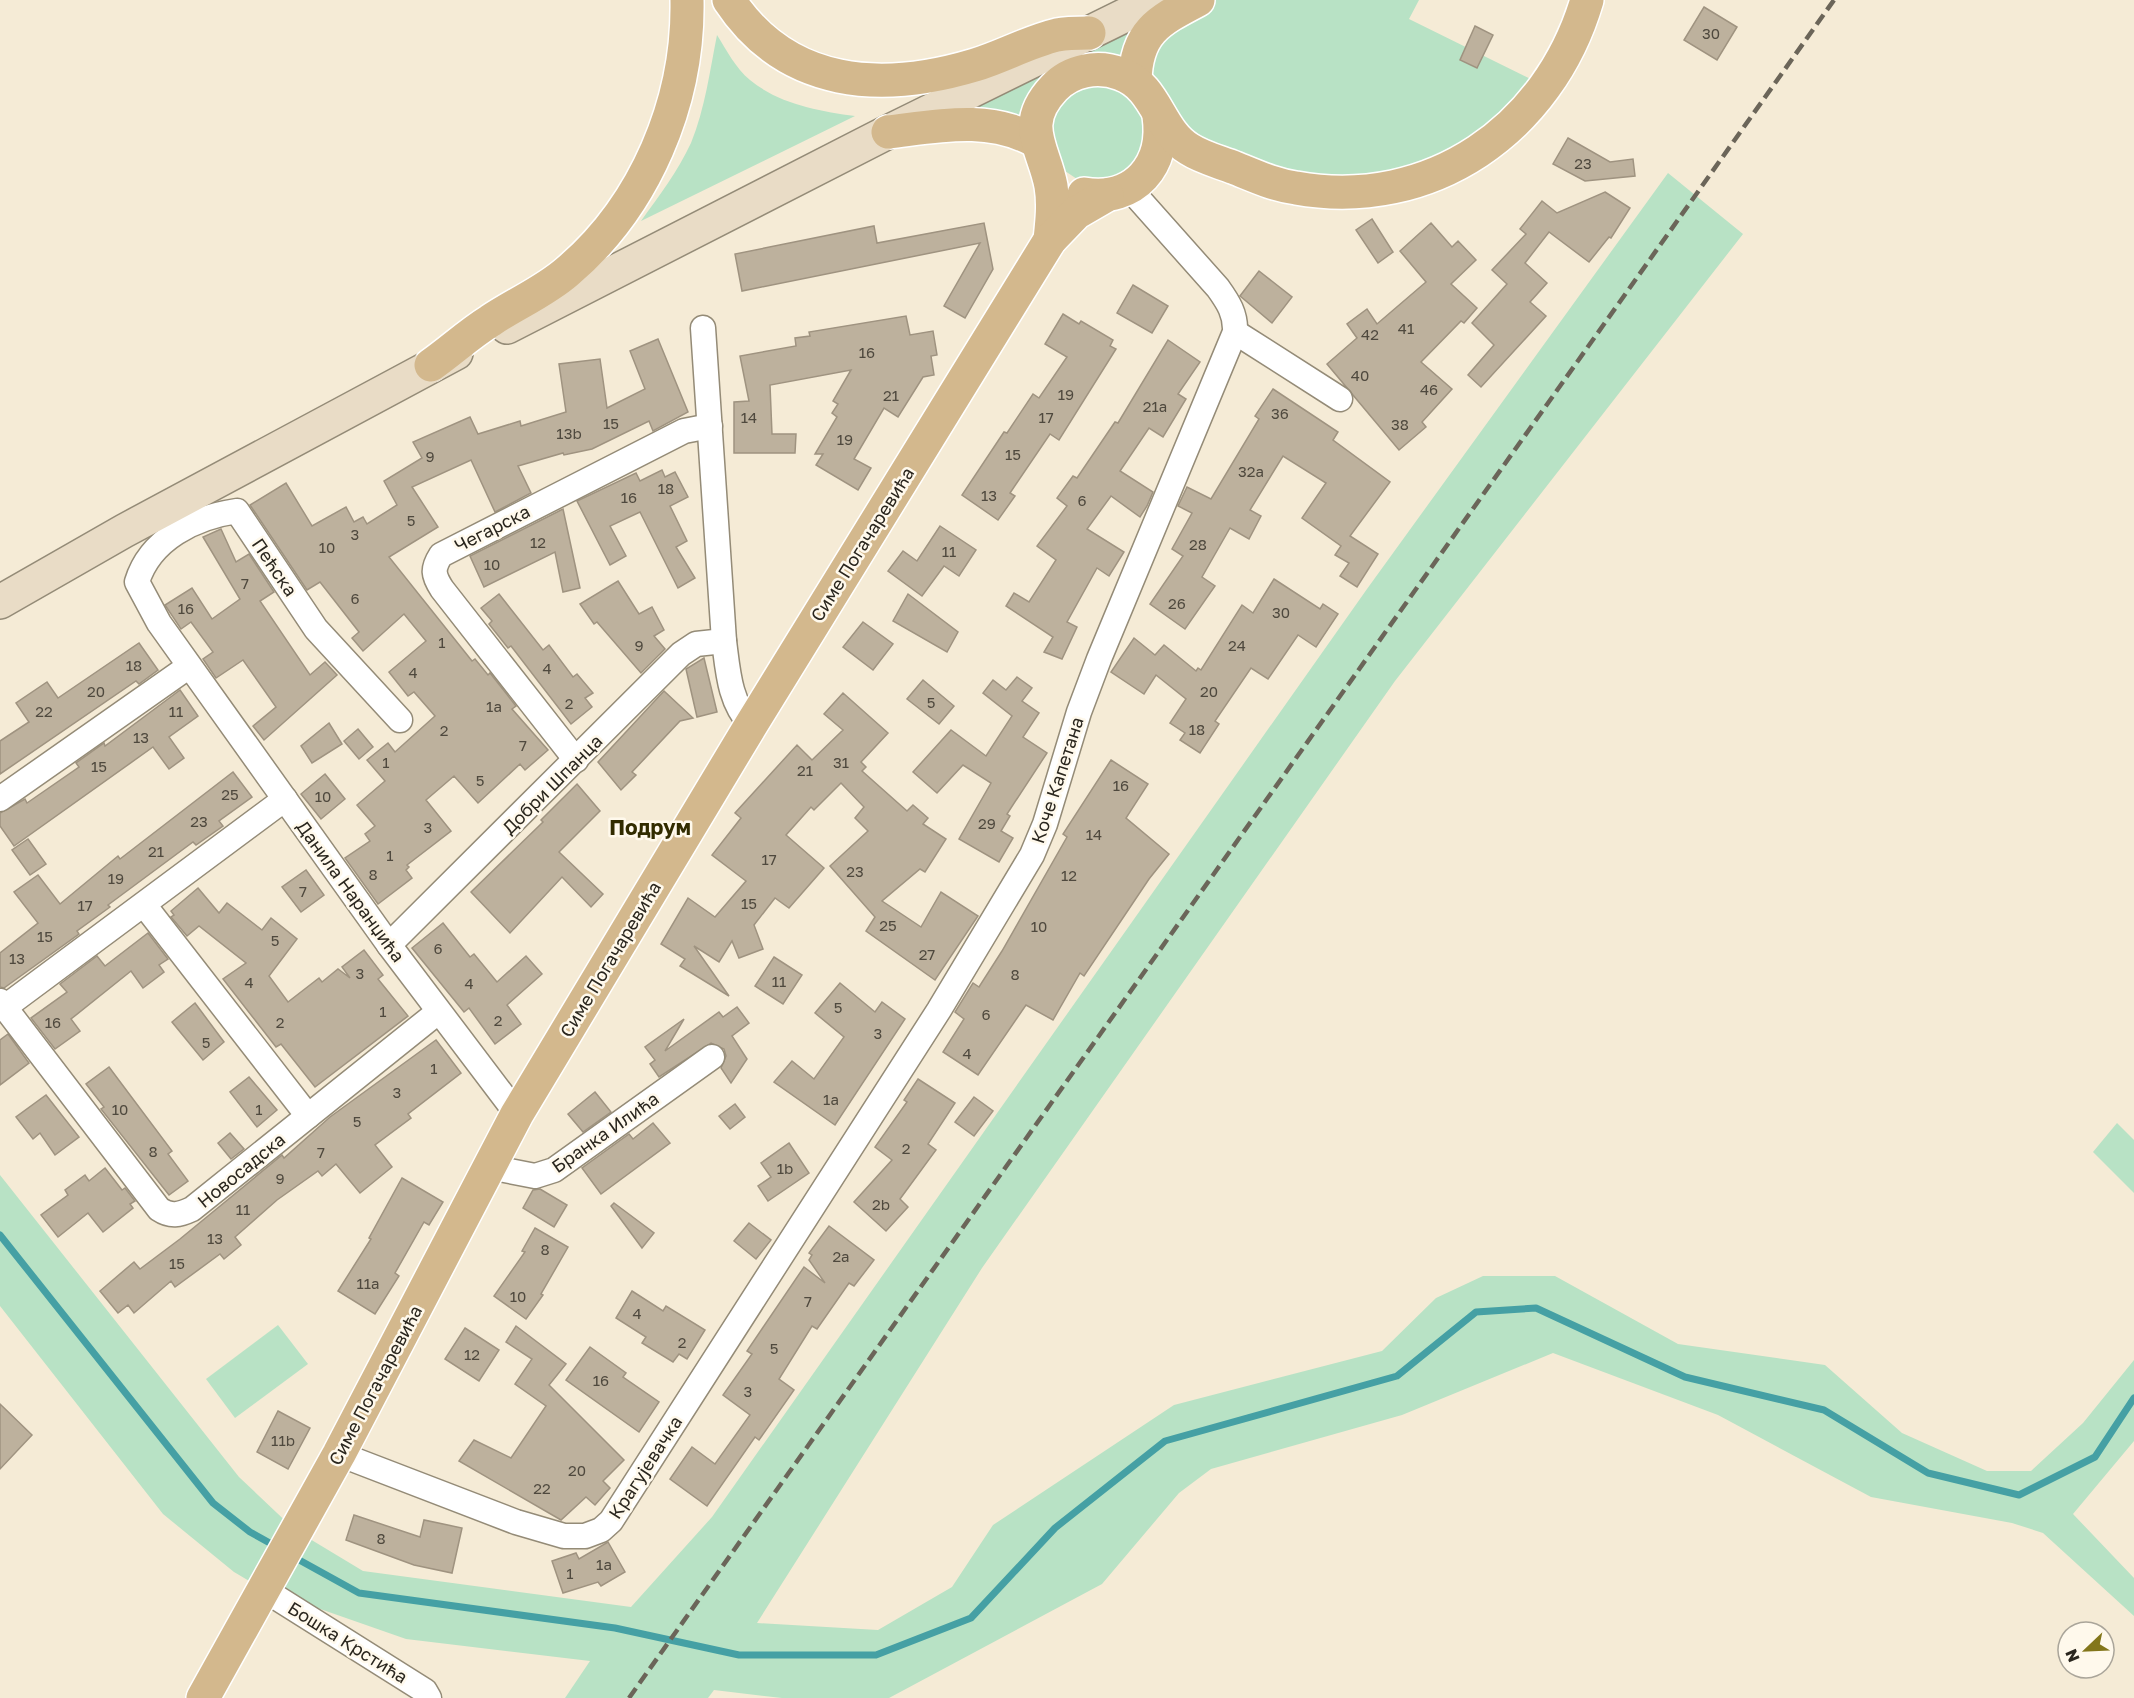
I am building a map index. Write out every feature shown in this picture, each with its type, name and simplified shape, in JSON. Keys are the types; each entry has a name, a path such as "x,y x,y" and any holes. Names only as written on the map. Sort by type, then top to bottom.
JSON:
{"main road":[{"path":"431,365 489,322 566,273 592,249 617,218 641,181 656,151 677,96 683,63 687,0"},
{"path":"729,0 750,29 766,42 810,68 853,80 879,82 911,79 975,65 1058,34 1089,33"},
{"path":"0,602 124,531 431,365 888,132 1156,0"},
{"path":"1135,81 1135,65 1144,38 1155,25 1198,0"},
{"name":"Симе Погачаревића","path":"1050,240 1053,202 1040,153 1039,112 1050,93 1066,78 1079,72 1108,70 1135,81 1150,97 1159,117 1177,140 1203,156 1275,184 1319,191 1370,191 1406,184 1436,174 1477,153 1497,139 1536,101 1567,55 1587,0"},
{"name":"Симе Погачаревића","path":"1129,183 1160,143 1159,117"},
{"path":"888,132 980,123 1010,128 1040,153 1052,175 1072,189 1089,195 1129,183"},
{"name":"Симе Погачаревића","path":"204,1698 339,1454 517,1114 751,725 1050,240 1076,213 1129,183 1181,155 1203,156"}],"street":[{"path":"1129,183 1218,288 1229,304 1235,320 1235,332 1340,399"},
{"path":"703,328 724,641 730,689 738,709 751,725"},
{"name":"Коче Капетана","path":"780,1259 939,1010 1032,855 1045,824 1079,712 1106,640 1235,332"},
{"name":"Чегарска","path":"576,760 442,589 434,576 434,565 441,555 684,431 710,426"},
{"name":"Пећска","path":"137,582 141,569 152,550 163,541 205,519 237,511 316,629 400,720"},
{"name":"Данила Наранџића","path":"137,582 159,623 188,667 438,1012 517,1114"},
{"name":"Добри Шпанца","path":"390,945 681,654 696,644 724,641"},
{"path":"0,799 188,667"},
{"path":"3,1004 145,906 285,799"},
{"path":"145,906 308,1116"},
{"name":"Новосадска","path":"3,1004 159,1209 168,1216 180,1215 192,1209 438,1012"},
{"name":"Бранка Илића","path":"489,1167 535,1176 554,1170 712,1057"},
{"name":"Крагујевачка","path":"339,1454 516,1522 564,1536 585,1536 601,1530 611,1521 780,1259"},
{"name":"Бошка Крстића","path":"266,1583 425,1690 429,1698"}],"green space":[{"path":"1198,0 1419,0 1409,19 1547,87 1514,124 1370,191 1203,156 1135,65"},
{"path":"1150,12 1122,59 1028,124 953,111"},
{"path":"717,35 740,70 761,88 786,101 827,112 855,116 641,221 674,173 691,143 704,103"},
{"path":"1110,82 1147,114 1148,147 1127,175 1094,184 1077,179 1062,169 1048,122 1078,85"},
{"path":"1668,173 1743,234 1395,681 982,1268 757,1623 878,1630 952,1587 993,1525 1174,1405 1382,1351 1436,1298 1483,1276 1555,1276 1678,1344 1825,1365 1902,1433 1987,1471 2031,1471 2083,1423 2134,1360 2134,1441 2073,1514 2134,1578 2134,1616 2043,1533 2012,1523 1871,1497 1718,1415 1553,1353 1402,1415 1211,1469 1179,1493 1102,1584 889,1698 782,1698 714,1690 708,1698 565,1698 590,1661 406,1639 263,1589 234,1572 163,1514 0,1306 0,1175 239,1477 295,1530 363,1571 631,1607 712,1517 1367,589"},
{"path":"2117,1123 2134,1140 2134,1193 2093,1152"},
{"path":"278,1325 308,1364 235,1418 206,1379"}],"building":[{"path":"1704,7 1737,27 1717,60 1684,40"},
{"path":"1475,26 1493,35 1477,68 1460,60"},
{"path":"1568,138 1610,162 1633,159 1635,176 1585,181 1553,164"},
{"path":"1605,192 1630,208 1611,238 1609,237 1589,262 1549,232 1525,263 1547,283 1530,302 1546,316 1481,387 1468,375 1494,345 1472,323 1507,284 1492,270 1526,234 1520,229 1542,201 1557,213"},
{"path":"1372,219 1393,252 1378,263 1356,230"},
{"path":"984,223 993,269 965,318 944,306 980,243 742,291 735,254 874,226 877,243"},
{"path":"1431,223 1452,247 1458,241 1476,260 1451,284 1477,308 1421,362 1452,389 1422,422 1426,427 1399,450 1327,364 1357,338 1347,324 1367,309 1377,324 1426,282 1400,251"},
{"path":"1259,271 1292,297 1272,323 1240,296"},
{"path":"1133,285 1168,306 1152,333 1117,313"},
{"path":"1063,314 1079,324 1081,321 1113,340 1110,346 1116,349 1059,440 1050,434 1010,493 1015,496 998,520 962,495 1004,432 1007,433 1033,394 1039,398 1067,357 1045,344"},
{"path":"906,316 910,335 933,331 937,355 931,356 934,375 923,377 898,417 884,408 854,459 871,468 858,490 816,465 823,454 815,454 837,417 832,413 838,404 833,401 851,370 770,385 772,434 796,434 795,453 734,453 734,402 749,401 740,356 796,346 795,338 810,336 809,332"},
{"path":"658,339 688,412 653,431 649,421 592,449 564,455 563,453 518,466 531,493 495,512 471,460 412,487 438,527 389,557 472,661 475,659 488,675 490,673 516,706 512,709 548,750 525,770 520,764 478,803 454,776 426,800 451,831 407,865 409,867 406,870 412,878 378,904 345,858 370,841 365,834 375,826 357,805 385,781 367,760 388,743 395,752 435,716 414,692 408,696 389,672 426,641 404,614 363,651 352,638 359,632 320,582 307,590 250,505 286,483 312,526 346,507 354,522 363,517 367,524 397,505 384,481 422,458 413,442 470,417 478,434 520,421 521,426 566,412 559,364 600,359 607,408 645,389 630,351"},
{"path":"1168,340 1200,362 1178,394 1186,399 1163,437 1149,428 1120,471 1153,492 1140,517 1111,496 1087,529 1124,552 1109,576 1097,568 1067,622 1077,627 1062,659 1044,652 1053,637 1006,606 1014,593 1029,602 1056,560 1037,546 1067,506 1057,498 1073,476 1077,478 1115,422 1118,423"},
{"path":"1273,389 1338,432 1333,440 1390,482 1350,536 1378,554 1357,587 1340,576 1349,563 1335,555 1341,546 1302,518 1326,483 1283,456 1250,510 1261,516 1249,539 1230,528 1202,577 1215,586 1185,629 1150,604 1183,556 1172,549 1192,513 1178,506 1187,487 1211,499 1259,419 1255,416"},
{"path":"662,470 665,477 675,472 688,497 670,506 687,541 676,547 695,578 678,588 640,512 610,526 626,556 610,565 577,501 636,473 640,481"},
{"path":"563,509 580,588 563,592 555,552 484,587 470,556"},
{"path":"940,526 976,550 959,576 944,566 922,596 888,571 903,551 917,561"},
{"path":"221,529 236,562 249,554 274,592 260,601 310,675 325,662 337,675 264,740 253,726 276,707 243,660 216,678 203,659 213,652 191,622 181,629 165,605 192,588 212,619 240,599 203,537"},
{"path":"1274,579 1320,609 1323,604 1338,614 1316,647 1298,635 1268,679 1251,668 1215,721 1219,724 1200,753 1180,740 1185,733 1170,723 1186,699 1156,675 1144,694 1111,672 1134,638 1155,655 1164,645 1196,671 1198,668 1201,670 1242,605 1253,613"},
{"path":"618,581 639,614 652,607 664,630 654,636 665,649 641,673 597,622 594,624 580,604"},
{"path":"499,594 543,650 549,645 573,677 577,674 593,693 585,698 592,707 571,724 511,646 508,648 489,624 492,621 481,608"},
{"path":"908,594 958,632 947,652 893,621"},
{"path":"863,622 893,644 873,670 843,647"},
{"path":"139,643 158,670 139,684 136,681 0,774 0,741 29,722 16,703 47,682 58,698"},
{"path":"704,658 717,712 697,717 686,669"},
{"path":"1017,677 1032,688 1022,701 1039,713 1023,737 1047,753 1007,814 1010,816 1001,831 1013,838 999,862 959,839 991,783 963,765 937,793 913,772 951,730 986,756 1012,716 983,693 993,680 1006,690"},
{"path":"923,680 954,706 939,724 907,699"},
{"path":"180,690 198,716 169,737 184,758 169,769 153,747 14,846 0,826 0,813 25,799 27,803 79,767 76,763 104,743 105,746"},
{"path":"664,691 693,718 680,721 632,772 636,775 621,790 598,762"},
{"path":"843,693 888,733 861,762 866,767 862,771 907,811 913,805 928,818 923,824 946,839 925,872 920,869 882,901 921,927 941,892 978,916 935,980 866,931 875,917 830,866 868,831 855,818 864,807 841,783 814,810 811,807 786,835 824,868 789,908 775,898 754,925 763,949 739,958 732,941 719,962 694,946 729,996 680,966 685,959 661,944 688,898 715,917 746,881 712,855 741,818 735,813 797,745 812,760 843,730 824,714"},
{"path":"329,723 342,744 312,763 301,746"},
{"path":"358,729 373,747 359,759 344,741"},
{"path":"1111,760 1148,784 1126,818 1169,854 1149,879 1084,976 1080,973 1053,1020 1026,1005 978,1075 943,1052 964,1019 955,1012 973,983 979,987 1002,951 1067,837 1063,834"},
{"path":"233,772 252,797 219,821 223,826 196,845 193,842 108,905 110,907 77,931 79,934 4,988 0,987 0,953 38,923 14,892 38,875 60,904 118,856 120,859"},
{"path":"325,774 345,799 321,819 301,794"},
{"path":"577,784 600,811 559,852 603,894 591,907 562,877 510,933 471,892 543,822 541,820"},
{"path":"28,839 46,864 30,875 12,850"},
{"path":"306,870 324,895 301,912 282,887"},
{"path":"198,888 219,913 227,903 262,930 271,918 297,939 269,976 288,1002 319,978 322,982 338,969 350,978 342,967 364,950 383,975 378,979 408,1016 315,1087 281,1044 276,1047 223,979 246,963 199,926 187,936 171,917 174,915 171,911"},
{"path":"443,923 470,957 474,954 497,982 526,956 542,974 507,1005 521,1024 495,1044 469,1008 464,1012 412,948"},
{"path":"148,933 168,959 159,965 164,972 143,988 131,971 71,1019 80,1031 55,1049 31,1018 67,992 60,984 97,956 105,966"},
{"path":"774,957 802,975 783,1004 755,986"},
{"path":"840,983 875,1012 882,1002 905,1019 835,1125 774,1082 792,1061 814,1079 844,1037 815,1013"},
{"path":"195,1003 224,1042 203,1060 172,1022"},
{"path":"737,1007 749,1023 732,1036 747,1059 731,1083 721,1068 726,1056 724,1049 711,1043 659,1077 650,1064 655,1060 645,1047 684,1019 665,1051 719,1012 723,1017"},
{"path":"8,1034 29,1063 0,1085 0,1040"},
{"path":"436,1040 461,1073 408,1114 411,1118 375,1145 392,1167 360,1193 336,1164 322,1176 318,1171 277,1200 235,1237 241,1245 224,1259 220,1254 175,1287 171,1281 134,1313 128,1305 118,1313 100,1291 134,1262 140,1269 282,1155 284,1158 330,1117"},
{"path":"109,1067 172,1151 168,1154 188,1181 169,1195 101,1109 104,1107 86,1084"},
{"path":"249,1077 277,1110 257,1127 230,1092"},
{"path":"918,1079 955,1103 928,1144 936,1150 900,1199 908,1207 886,1231 854,1202 892,1160 875,1147 907,1102 904,1100"},
{"path":"595,1092 611,1112 583,1132 568,1114"},
{"path":"46,1095 79,1137 55,1155 40,1133 33,1139 16,1117"},
{"path":"974,1097 993,1111 974,1136 955,1122"},
{"path":"735,1104 745,1117 730,1129 719,1116"},
{"path":"653,1123 670,1143 601,1194 582,1168 629,1134 633,1139"},
{"path":"230,1133 244,1149 231,1159 218,1143"},
{"path":"789,1143 809,1173 768,1201 758,1186 771,1177 761,1163"},
{"path":"105,1168 122,1190 125,1188 135,1201 130,1204 133,1208 103,1232 88,1213 58,1237 41,1215 68,1195 65,1190 85,1175 89,1181"},
{"path":"402,1178 443,1202 429,1225 424,1222 395,1273 399,1276 375,1314 338,1291 371,1239 369,1238"},
{"path":"540,1189 567,1205 554,1227 523,1208 533,1190"},
{"path":"614,1203 654,1233 642,1248 611,1206"},
{"path":"749,1223 771,1240 756,1259 734,1241"},
{"path":"829,1226 874,1260 854,1286 849,1283 817,1329 812,1326 779,1379 794,1390 759,1440 755,1437 707,1506 670,1479 692,1447 715,1464 750,1415 723,1395 752,1354 747,1351 804,1267 825,1283 809,1260 812,1255 809,1253"},
{"path":"535,1228 568,1247 541,1294 543,1295 526,1319 494,1296 525,1252 522,1251"},
{"path":"632,1291 663,1311 666,1306 705,1330 687,1359 679,1354 673,1362 642,1343 646,1337 616,1318"},
{"path":"516,1326 566,1364 549,1385 624,1460 603,1481 610,1488 595,1505 586,1497 561,1520 459,1461 474,1440 511,1458 546,1406 515,1384 532,1359 506,1342"},
{"path":"465,1328 499,1350 479,1381 445,1359"},
{"path":"590,1347 626,1373 623,1377 659,1402 639,1432 566,1380"},
{"path":"0,1404 32,1435 0,1469"},
{"path":"278,1411 310,1428 288,1469 257,1452"},
{"path":"354,1515 420,1537 424,1520 462,1528 452,1573 414,1565 346,1540"},
{"path":"608,1542 625,1572 601,1586 598,1582 563,1593 552,1561 576,1553 579,1559"}],"waterway":[{"path":"0,1235 213,1503 250,1532 277,1547"},
{"path":"292,1556 359,1593 615,1628 739,1655 876,1655 971,1618 1055,1528 1165,1441 1397,1376 1476,1312 1536,1308 1685,1377 1824,1410 1928,1473 2019,1495 2095,1457 2134,1398"}],"railway":[{"path":"629,1698 1834,0"}],"district":[{"name":"Подрум","path":"650,827"}]}
